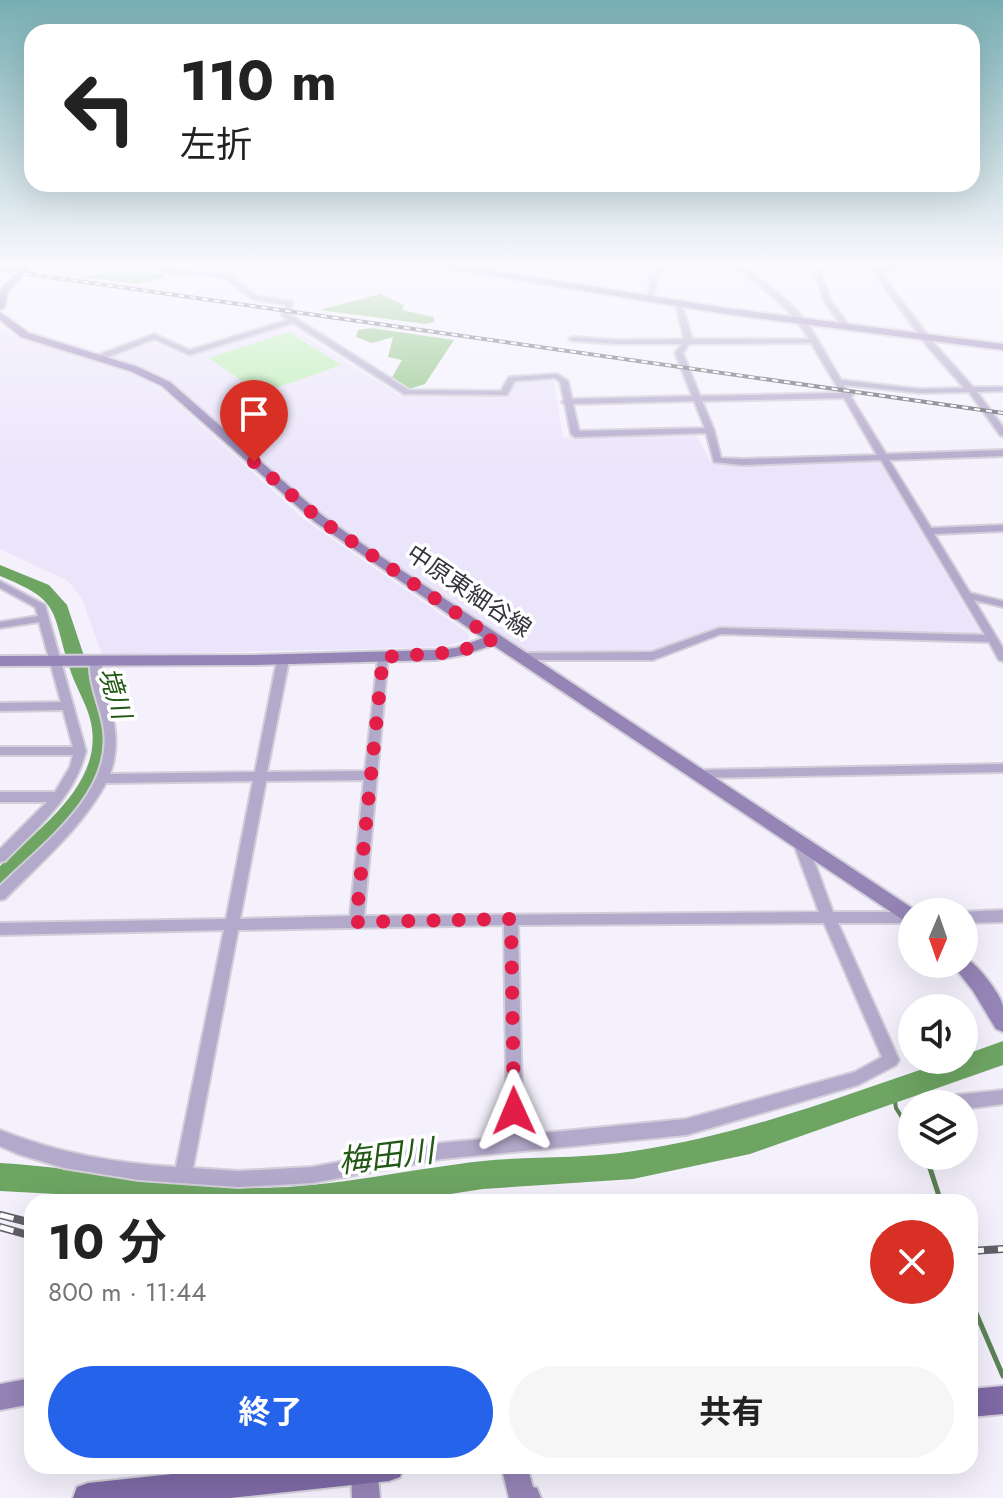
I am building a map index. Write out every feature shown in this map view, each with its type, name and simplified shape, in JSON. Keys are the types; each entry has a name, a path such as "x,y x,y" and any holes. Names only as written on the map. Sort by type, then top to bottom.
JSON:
{"main road":[{"name":"中原東細谷線","path":"24,334 134,369 166,384 319,519 898,908"},
{"path":"909,334 1003,347"},
{"path":"0,661 383,657 458,652 494,639"},
{"path":"974,978 1003,1023"},
{"path":"0,1397 24,1392"},
{"path":"978,1402 1003,1400"},
{"path":"516,1474 522,1496 527,1498"},
{"path":"88,1498 371,1475"}],"street":[{"path":"98,358 154,336 189,353 252,334"},
{"path":"315,334 407,392 504,393 512,379 557,376 564,381 575,434 710,430"},
{"path":"686,334 688,340"},
{"path":"808,334 849,395 1003,657"},
{"path":"924,336 1003,433"},
{"path":"573,339 607,342 812,341"},
{"path":"688,340 679,353 699,398 717,460 1003,453"},
{"path":"838,382 920,391 1003,389"},
{"path":"566,402 849,395"},
{"path":"927,531 1003,528"},
{"path":"0,584 30,597 40,605 80,751 77,771 59,797 1,855"},
{"path":"965,595 1003,604"},
{"path":"0,625 44,618"},
{"path":"521,657 653,656 720,631 993,639"},
{"path":"356,922 383,657"},
{"path":"183,1176 283,660"},
{"path":"0,895 67,829 104,779 111,742 110,724 91,661"},
{"path":"0,707 69,706"},
{"path":"0,751 80,751"},
{"path":"699,774 1003,768"},
{"path":"104,779 372,775"},
{"path":"0,797 59,797"},
{"path":"0,1138 43,1153 98,1165 183,1176 238,1179 312,1175 441,1151 686,1127 858,1078 891,1060 828,917 800,842"},
{"path":"978,917 1003,916"},
{"path":"0,929 511,919 898,918"},
{"path":"511,919 515,1143"},
{"path":"978,1100 1003,1097"}],"shaded area":[{"path":"0,334 12,334 145,379 169,396 305,520 468,633 469,639 443,647 102,655 82,599 68,581 0,549"},
{"path":"259,334 301,334 401,396 511,394 513,380 553,379 563,437 696,434 710,461 743,465 879,461 982,636 718,630 649,652 523,653 320,514 154,372 101,358 149,340 186,357"}],"green space":[{"path":"283,334 292,334 341,365 273,389 249,386 209,358"},
{"path":"357,334 412,334 454,340 425,384 409,389 391,379 402,360 388,357 393,337 372,343 356,337"}],"waterway":[{"name":"境川","path":"0,570 43,589 59,605 80,674 101,723 103,746 98,768 70,810 0,880"},
{"name":"梅田川","path":"350,1194 483,1175 633,1165 750,1141 1003,1053"},
{"path":"893,1089 898,1111"},
{"path":"931,1170 938,1194"},
{"name":"梅田川","path":"0,1177 56,1180 129,1194"},
{"path":"978,1318 1003,1376"}],"railway":[{"path":"448,334 1003,413"},
{"path":"0,1215 24,1221"},
{"path":"0,1227 24,1234"},
{"path":"978,1251 1003,1249"}],"route":[{"path":"254,462 319,519 494,639 458,652 383,657 356,922 511,919 514,1111"}]}
